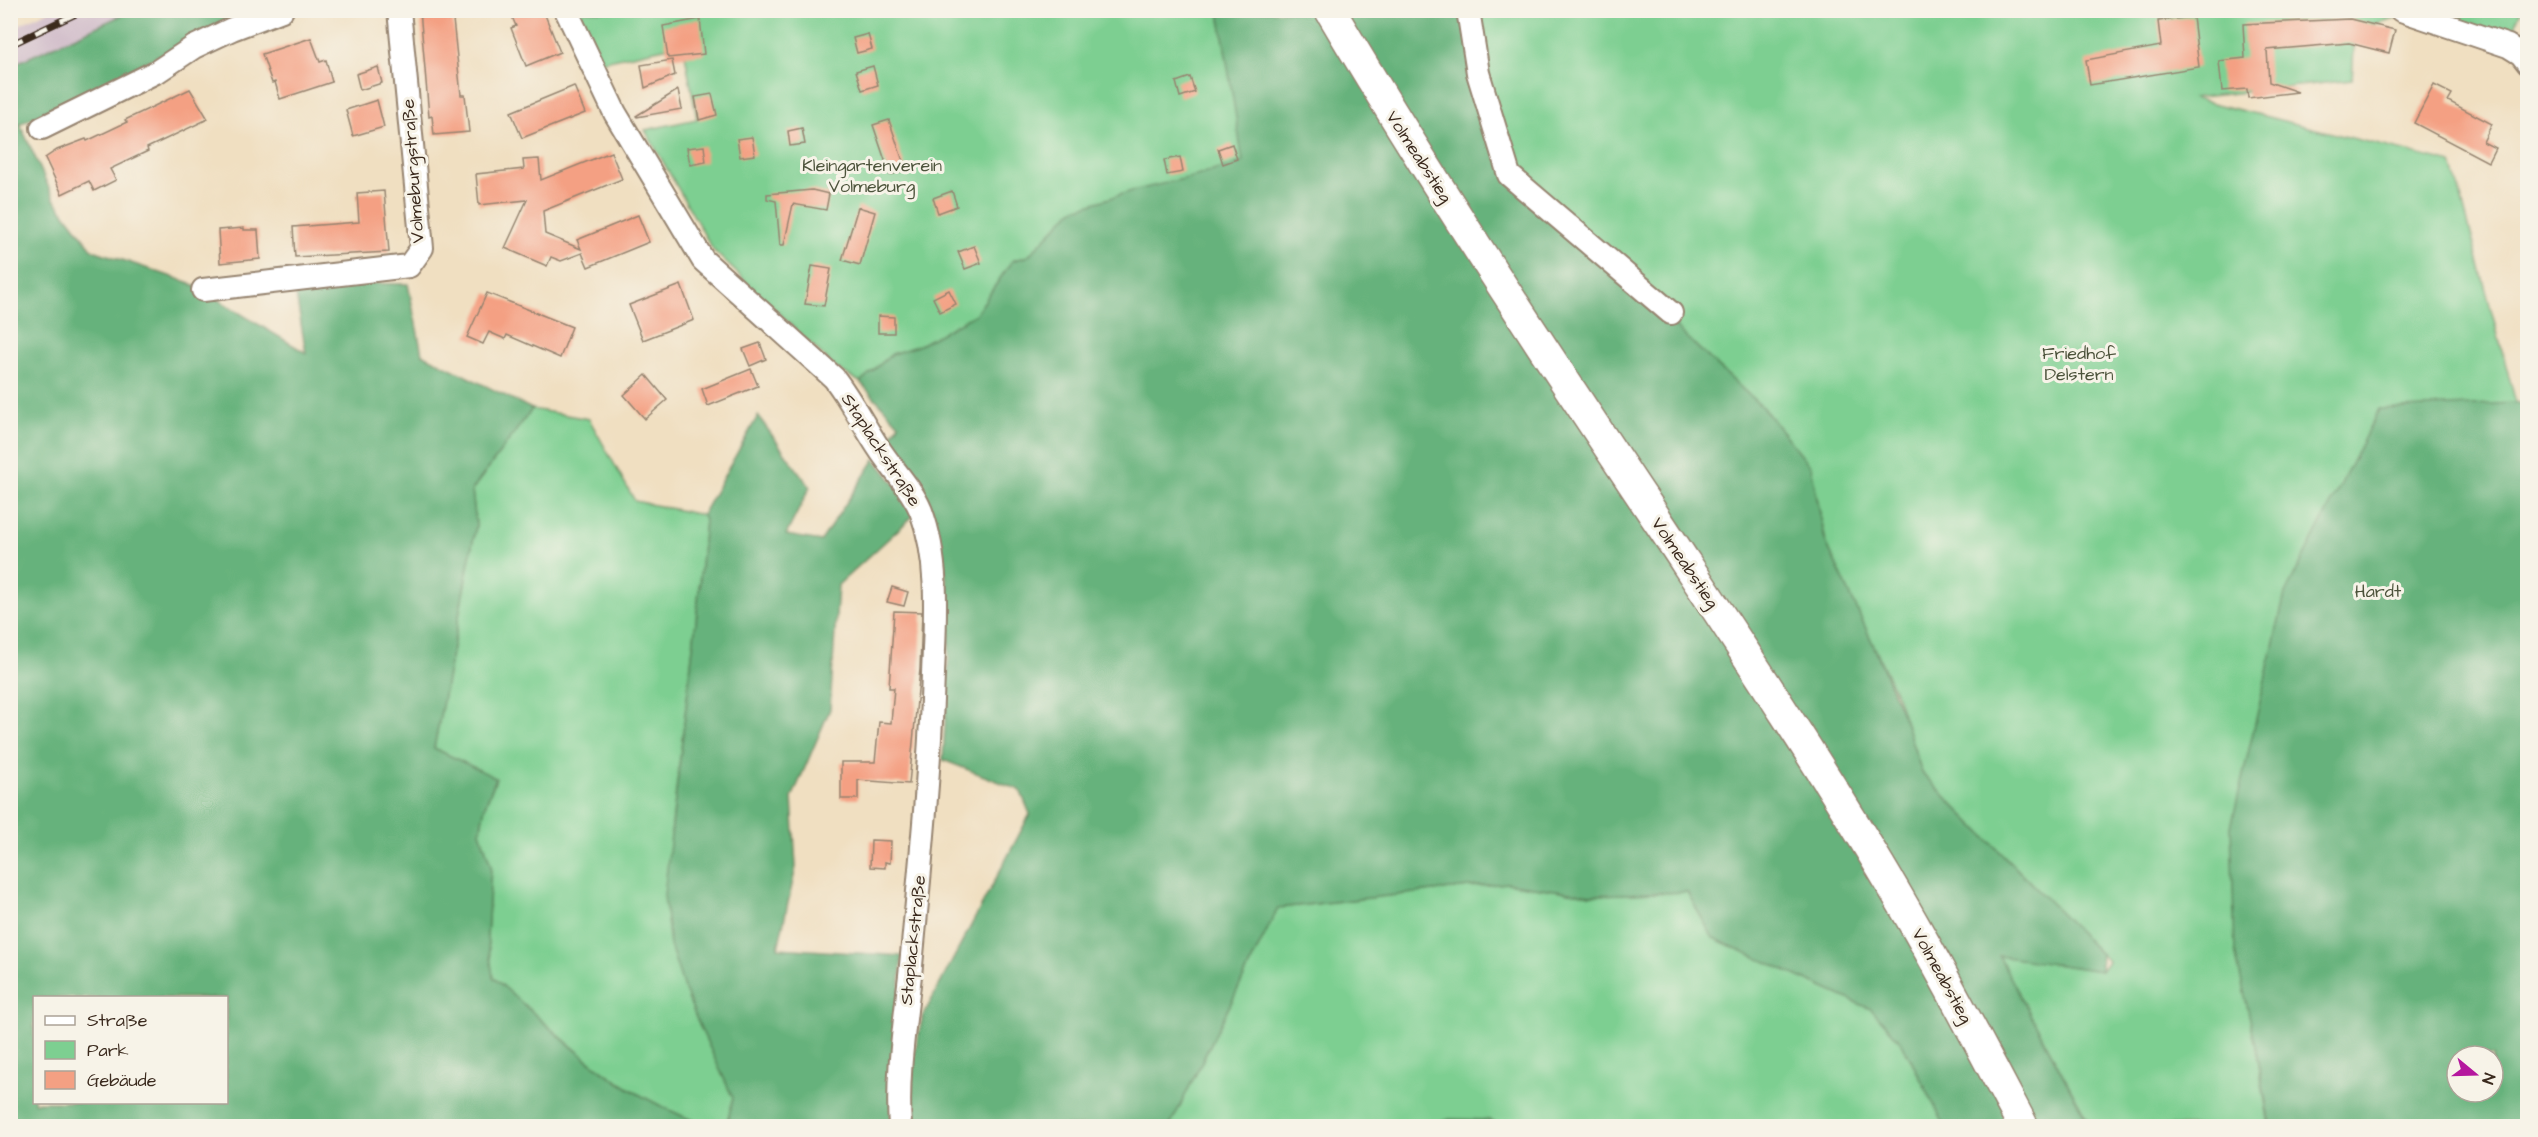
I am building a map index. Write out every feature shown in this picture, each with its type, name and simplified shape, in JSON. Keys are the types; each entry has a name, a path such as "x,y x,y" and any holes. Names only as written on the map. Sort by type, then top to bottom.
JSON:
{"main road":[{"name":"Volmeabstieg","path":"1330,10 1382,99 1521,316 1717,611 1869,847 1941,971 2023,1126"}],"street":[{"path":"42,128 158,71 194,47 232,29 282,10"},
{"name":"Volmeburgstraße","path":"203,290 409,266 422,248 399,10"},
{"name":"Staplackstraße","path":"566,10 615,112 703,260 834,378 879,448 909,489 921,511 932,555 935,595 934,652 924,819 901,1058 898,1107 900,1126"},
{"path":"2401,10 2508,46 2521,54 2528,63"},
{"path":"1468,18 1478,73 1509,175 1671,314"}],"shaded area":[{"path":"49,11 131,11 11,66 10,29"}],"green space":[{"path":"131,11 249,11 20,124 54,199 93,250 190,283 306,353 294,282 408,284 422,354 532,409 472,490 476,525 434,748 496,778 485,806 480,832 491,866 487,937 493,977 587,1059 620,1083 673,1112 706,1126 11,1126 10,66"},
{"name":"Kleingartenverein Volmeburg","path":"574,11 1219,11 1244,162 1196,176 1028,256 1012,261 976,314 920,345 892,354 860,382 836,368 713,250 645,130 697,119 683,44 600,62"},
{"path":"1219,11 1467,11 1509,174 1763,408 1811,467 1825,540 1873,644 1905,721 1922,773 2101,954 2101,971 1999,956 2090,1126 1945,1126 1902,1043 1871,1009 1713,938 1687,892 1591,895 1506,883 1278,908 1170,1126 911,1126 913,1059 923,1016 1030,814 1020,790 943,760 949,650 949,597 942,550 886,443 899,424 860,382 892,354 920,345 976,314 1012,261 1028,256 1072,210 1132,191 1243,162"},
{"name":"Friedhof Delstern","path":"1468,11 2418,11 2355,30 2352,80 2192,98 2452,163 2516,403 2527,408 2527,1126 2452,1104 2505,1104 2505,1044 2445,1044 2445,1102 2256,1046 2269,1126 2091,1126 1998,955 2101,971 2108,961 1922,773 1897,696 1826,542 1811,467 1763,408 1510,174"},
{"path":"2421,11 2521,11 2515,24 2521,38 2518,42"},
{"name":"Hardt","path":"2528,404 2527,1126 2270,1126 2256,1046 2235,952 2231,827 2285,594 2379,409"},
{"path":"532,409 589,419 635,501 702,515 705,519 697,613 671,833 683,985 733,1098 728,1118 720,1126 702,1125 658,1105 607,1074 560,1037 493,977 487,937 491,866 480,832 485,806 496,779 434,748 476,525 472,490"},
{"path":"758,416 810,487 786,535 821,541 875,459 902,493 913,516 838,585 830,709 792,798 796,867 778,948 902,956 890,1126 719,1126 728,1120 733,1098 697,1020 670,945 664,895 697,613 705,520 702,515"},
{"path":"1506,883 1591,895 1687,892 1713,938 1871,1009 1902,1043 1945,1126 1170,1126 1278,908"},
{"path":"1447,1119 1490,1120 1504,1126 1427,1126"}],"building":[{"path":"420,10 452,10 461,95 465,95 469,132 434,135 432,116 429,117"},
{"path":"509,10 543,10 560,52 526,66 511,28 516,26"},
{"path":"2193,17 2199,67 2090,85 2086,60 2161,46 2158,21"},
{"path":"700,19 704,54 668,58 663,26"},
{"path":"2350,19 2395,30 2389,53 2349,43 2267,50 2269,82 2298,92 2248,98 2247,89 2222,91 2219,61 2245,58 2243,24"},
{"path":"868,34 872,49 857,53 853,38"},
{"path":"311,38 320,62 326,60 332,82 280,99 262,54"},
{"path":"672,60 675,75 645,88 641,65"},
{"path":"873,66 878,85 862,90 856,71"},
{"path":"378,67 382,83 360,90 356,74"},
{"path":"1190,77 1195,92 1180,97 1176,82"},
{"path":"2434,85 2452,94 2448,101 2492,124 2483,142 2495,148 2488,162 2414,123"},
{"path":"574,86 585,113 522,138 511,112"},
{"path":"190,89 208,119 147,148 148,151 110,169 116,180 94,191 89,181 62,194 45,158 57,150 86,139 87,141 127,122 125,120"},
{"path":"678,90 682,109 636,116"},
{"path":"712,94 717,115 699,120 695,97"},
{"path":"377,100 384,127 353,136 346,110"},
{"path":"889,120 906,170 890,175 873,125"},
{"path":"802,128 805,144 790,146 788,131"},
{"path":"752,137 755,155 740,157 737,139"},
{"path":"1232,144 1237,159 1223,164 1218,149"},
{"path":"704,146 706,162 690,165 687,148"},
{"path":"611,152 622,179 543,211 545,234 581,249 577,240 638,215 649,242 588,267 582,253 561,261 551,257 547,266 505,248 527,200 479,205 476,174 524,169 523,160 539,159 541,180"},
{"path":"1180,157 1183,172 1167,175 1164,160"},
{"path":"812,190 829,194 826,210 793,204 784,245 780,245 776,201 767,199 767,194"},
{"path":"384,191 389,252 295,257 293,227 359,222 357,193"},
{"path":"952,191 957,206 938,213 933,198"},
{"path":"858,207 875,212 860,265 842,260"},
{"path":"244,228 244,230 258,230 260,259 220,263 218,230"},
{"path":"974,246 981,263 965,269 958,252"},
{"path":"812,266 831,269 824,306 805,304"},
{"path":"681,285 694,320 643,340 629,305"},
{"path":"949,290 956,304 940,312 933,298"},
{"path":"487,293 572,327 560,358 507,335 505,339 489,332 483,344 467,337"},
{"path":"878,316 894,317 894,333 878,333"},
{"path":"760,343 766,359 750,366 743,349"},
{"path":"751,369 758,386 708,406 702,389"},
{"path":"646,375 667,400 645,419 624,395"},
{"path":"892,587 908,592 904,606 887,602"},
{"path":"894,611 922,612 920,669 909,784 858,780 858,799 841,799 841,762 875,762 879,722 891,723 894,688 889,688"},
{"path":"871,840 891,841 890,863 885,862 885,868 870,867"}],"railway":[{"path":"10,45 84,10"}]}
